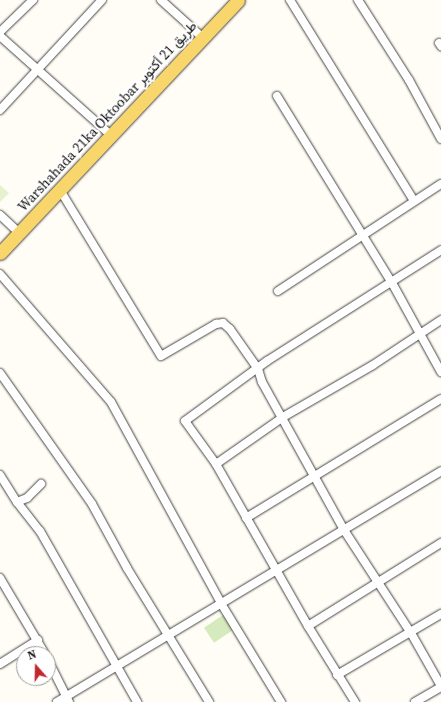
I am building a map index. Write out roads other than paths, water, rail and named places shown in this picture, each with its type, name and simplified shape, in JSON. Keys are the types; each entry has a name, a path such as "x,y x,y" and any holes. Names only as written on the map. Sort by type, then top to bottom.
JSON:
{"main road":[{"name":"Warshahada 21ka Oktoobar طريق 21 أكتوبر","path":"0,253 112,136 238,0"}],"street":[{"path":"0,32 33,0"},
{"path":"0,110 36,69 102,0"},
{"path":"162,0 202,38"},
{"path":"290,0 414,201"},
{"path":"358,0 409,80 441,139"},
{"path":"0,36 112,136"},
{"path":"277,96 391,281 418,334 441,372"},
{"path":"278,290 441,184"},
{"path":"60,190 161,356 210,326 223,323 230,329 258,369 262,382 283,417 344,530 411,633 441,686 415,702"},
{"path":"0,215 19,233"},
{"path":"355,702 337,676 216,464 185,421 258,369 391,281 441,250"},
{"path":"0,274 111,402 222,605 281,702"},
{"path":"216,464 283,417 372,365 441,320"},
{"path":"0,373 92,504 114,546 210,702"},
{"path":"246,518 314,475 441,399"},
{"path":"57,702 68,699 116,666 222,605 441,471"},
{"path":"0,475 17,502 40,531 137,702"},
{"path":"17,502 27,498 41,484"},
{"path":"308,626 441,542"},
{"path":"0,578 41,646"},
{"path":"337,676 441,614"},
{"path":"0,664 38,640"},
{"path":"56,676 68,699"}]}
